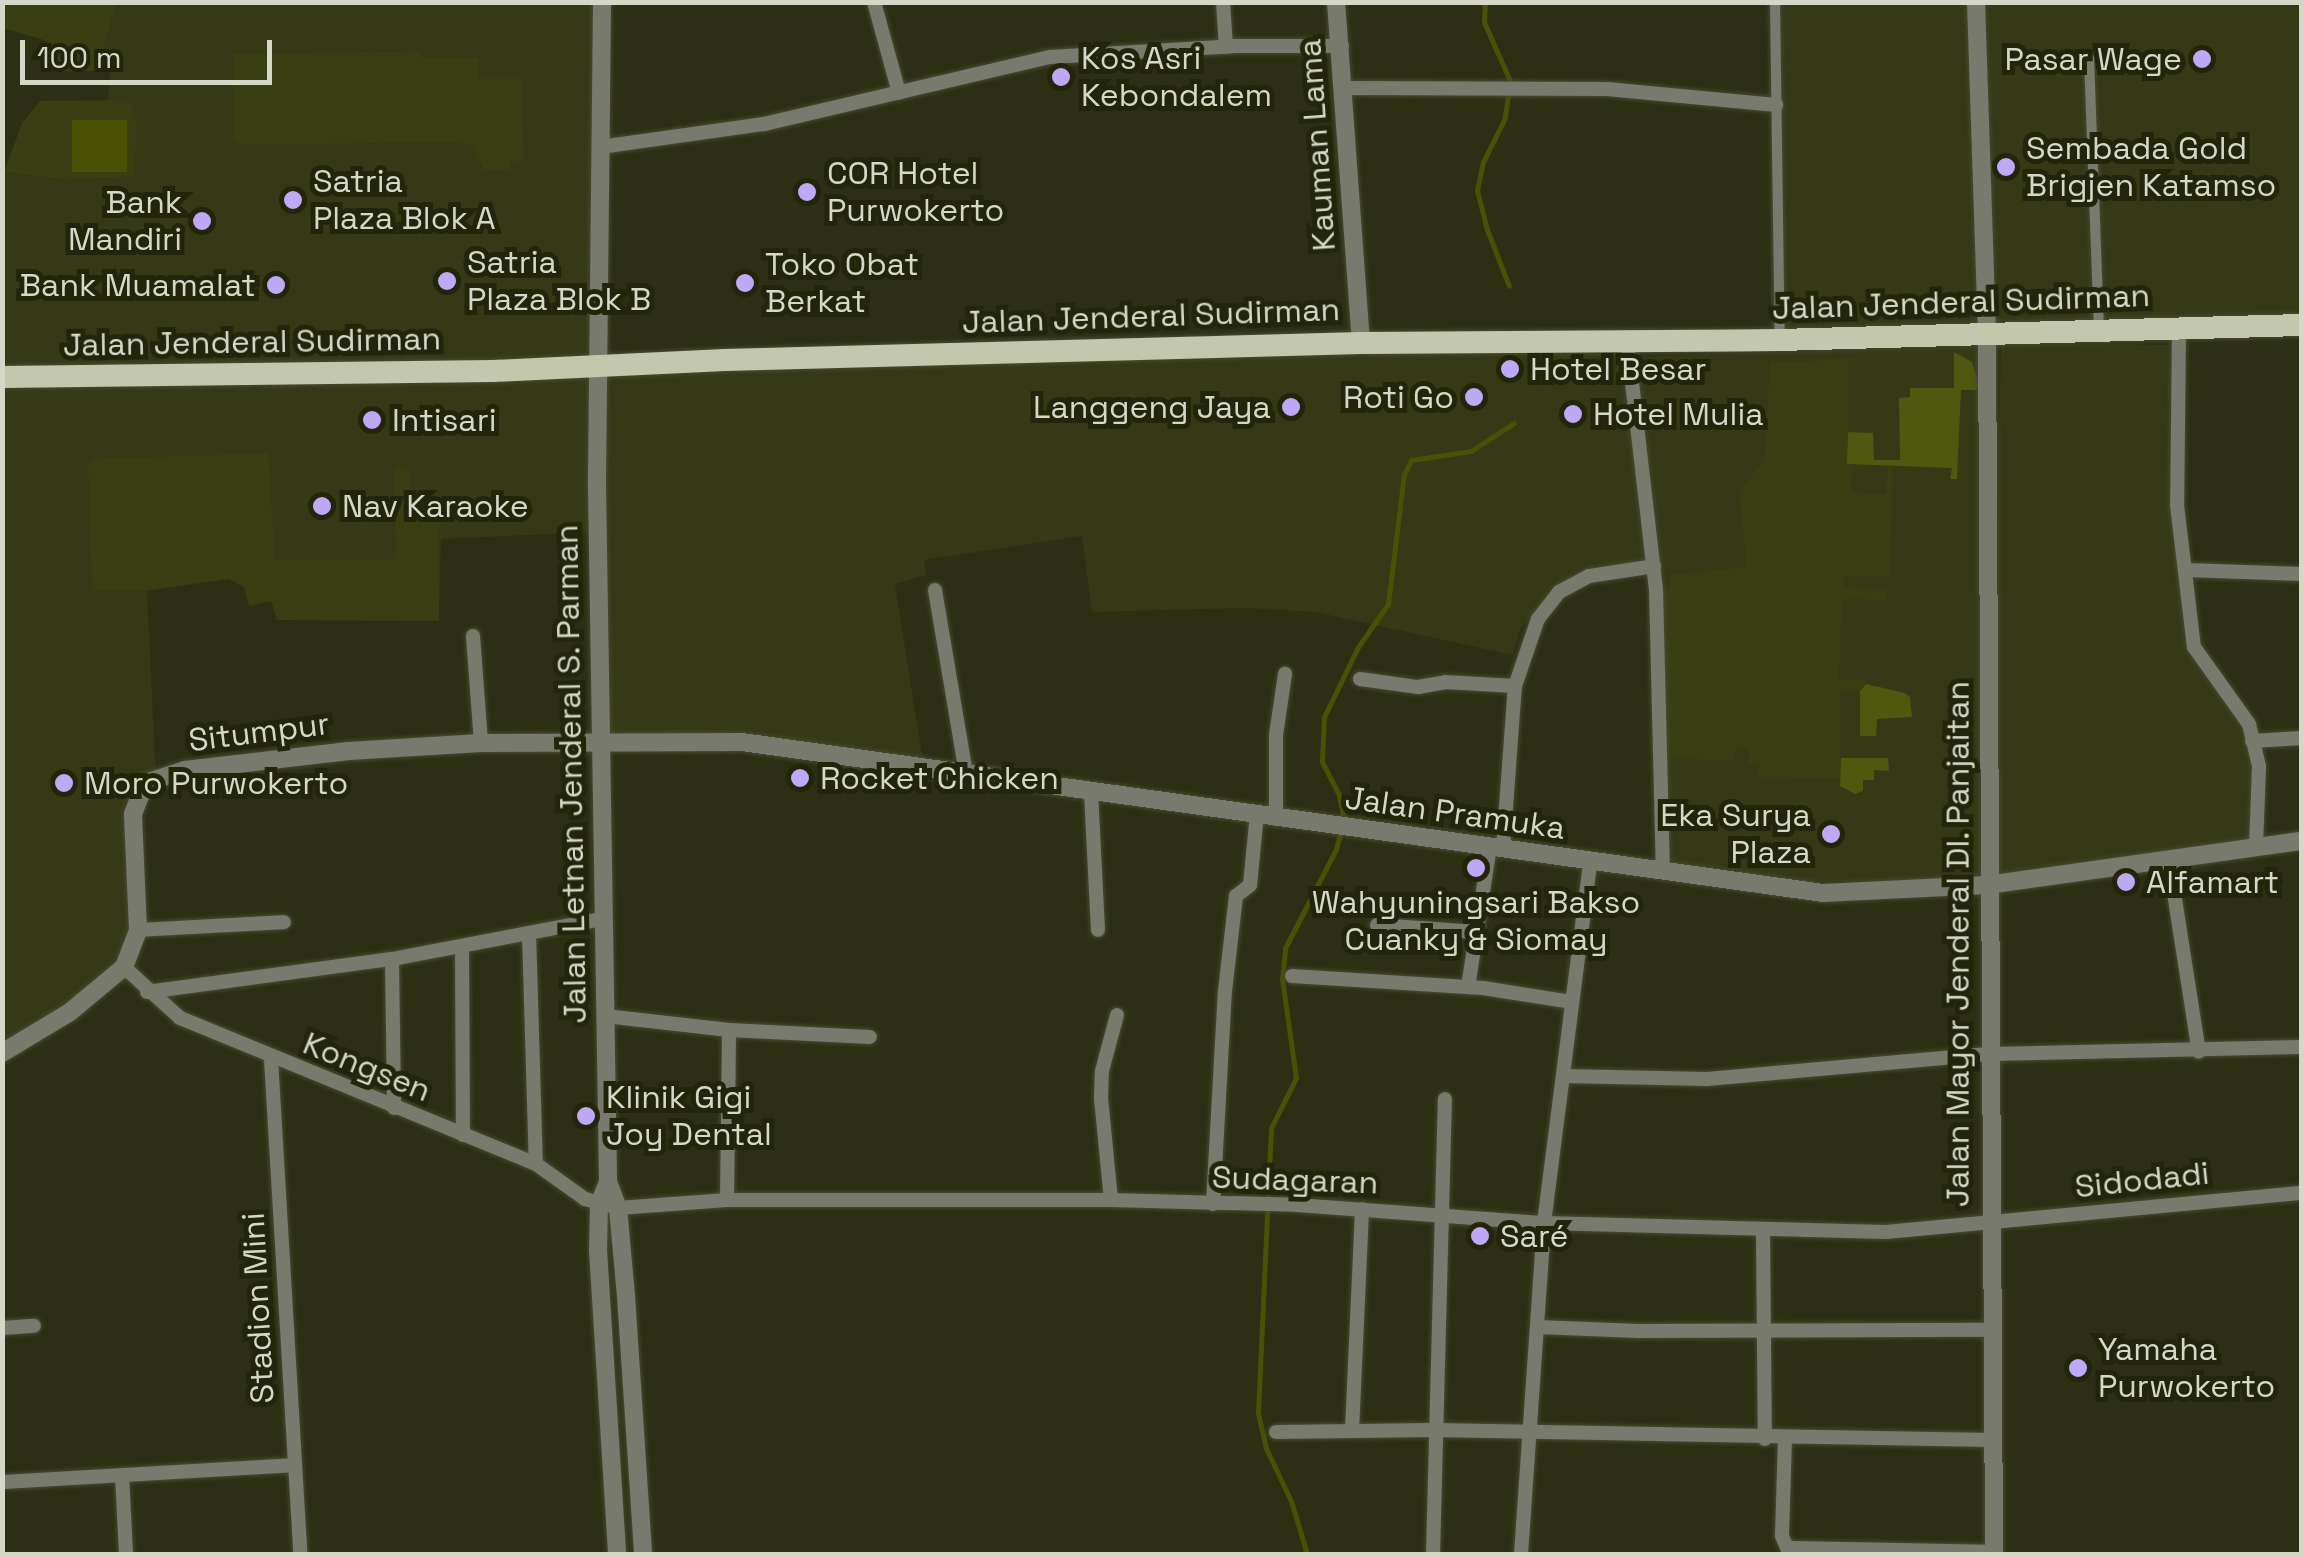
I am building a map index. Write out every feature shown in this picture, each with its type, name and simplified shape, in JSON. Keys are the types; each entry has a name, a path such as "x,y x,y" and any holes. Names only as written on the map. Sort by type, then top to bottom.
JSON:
{"main road":[{"name":"Jalan Jenderal Sudirman","path":"2,377 600,366 1360,343 1780,340 2302,325"}],"street":[{"name":"Jalan Letnan Jenderal S. Parman","path":"602,2 601,740 608,1182 618,1208 642,1554"},
{"path":"874,2 899,93"},
{"path":"1223,2 1226,47"},
{"name":"Kauman Lama","path":"1336,2 1360,343"},
{"path":"1775,2 1780,340"},
{"name":"Jalan Mayor Jenderal DI. Panjaitan","path":"1976,2 1986,333 1986,886 1994,1553"},
{"path":"600,147 764,124 1050,57 1226,47 1342,46"},
{"path":"2089,58 2099,330"},
{"path":"1344,88 1607,89 1776,105"},
{"path":"2179,328 2177,506 2194,646 2248,724 2259,766 2256,848"},
{"path":"1627,339 1654,566 1663,872"},
{"path":"1468,986 1496,848 1514,686 1538,619 1559,592 1589,576 1654,566"},
{"path":"2186,570 2302,574"},
{"path":"934,590 966,774"},
{"path":"473,636 482,742"},
{"path":"1276,819 1276,735 1285,674"},
{"path":"1360,680 1418,687 1445,682 1514,686"},
{"path":"2252,742 2302,738"},
{"name":"Jalan Pramuka","path":"601,740 742,742 1823,893 1986,886 2302,841"},
{"name":"Situmpur","path":"2,1053 70,1012 124,967 138,930 133,814 146,782 156,776 349,751 482,742 601,740"},
{"path":"1091,792 1098,930"},
{"path":"1213,1204 1225,990 1236,896 1250,886 1257,814"},
{"path":"2169,861 2200,1052"},
{"path":"1521,1554 1544,1223 1590,862"},
{"path":"147,992 392,959 602,918"},
{"path":"138,930 284,922"},
{"path":"1378,924 1476,932"},
{"path":"529,933 536,1164"},
{"path":"462,946 463,1135"},
{"path":"392,959 394,1108"},
{"name":"Kongsen","path":"124,967 180,1018 536,1164 599,1204"},
{"path":"1292,976 1468,986 1572,1002"},
{"path":"1111,1200 1100,1098 1102,1070 1117,1015"},
{"path":"605,1016 729,1030 870,1038"},
{"path":"727,1200 729,1030"},
{"path":"1562,1076 1708,1080 1809,1074 1988,1054 2302,1047"},
{"name":"Stadion Mini","path":"270,1058 300,1554"},
{"path":"1434,1554 1445,1099"},
{"name":"Jalan Letnan Jenderal S. Parman","path":"608,1182 599,1204 617,1554"},
{"name":"Sidodadi","path":"1990,1224 2302,1194"},
{"name":"Sudagaran","path":"599,1204 618,1208 727,1200 1111,1200 1297,1205 1544,1223 1886,1232 1990,1224"},
{"path":"1352,1431 1362,1209"},
{"path":"1764,1229 1766,1440"},
{"path":"2,1328 34,1326"},
{"path":"1538,1326 1990,1330"},
{"path":"607,1404 633,1403"},
{"path":"1276,1432 1434,1430 1766,1440 1992,1440"},
{"path":"1784,1439 1782,1536 1787,1548 1994,1553"},
{"path":"2,1482 294,1465"},
{"path":"122,1475 126,1554"}],"shaded area":[{"path":"2,3 116,3 103,53 111,56 110,71 58,71 47,41 3,28"},
{"path":"116,3 601,3 599,366 1626,335 1628,357 1981,347 1986,878 1757,883 1663,872 1653,566 1561,582 1520,629 1513,655 1315,612 1243,608 1092,612 1082,536 924,560 926,575 895,584 923,762 601,740 597,532 441,539 439,621 277,620 271,601 249,606 244,587 229,579 147,591 156,776 133,814 138,929 124,967 3,1053 3,172 67,180 134,177 134,110 123,100 108,101 111,56 103,54","holes":["419,51 420,58 477,58 478,79 522,79 473,84 234,55"]},
{"path":"1771,3 2301,3 2301,332 1771,332"},
{"path":"420,51 421,58 478,58 478,79 522,79 524,161 511,161 510,171 484,170 471,145 450,142 244,145 234,141 234,54"},
{"path":"123,100 132,105 137,121 134,177 67,180 4,172 22,123 40,101"},
{"path":"72,120 127,120 127,172 72,172"},
{"path":"2001,344 2176,345 2176,506 2194,647 2249,723 2259,766 2256,846 1992,882"},
{"path":"1954,352 1972,362 1981,390 1961,390 1957,479 1950,479 1952,468 1847,464 1848,432 1873,433 1874,460 1900,460 1899,398 1910,397 1910,388 1954,388"},
{"path":"1849,359 1847,463 1852,465 1851,492 1886,494 1888,466 1893,467 1890,577 1844,576 1844,587 1887,589 1887,600 1842,599 1839,679 1867,680 1860,691 1841,692 1840,778 1758,777 1759,763 1749,763 1749,748 1735,747 1735,760 1662,759 1657,589 1670,586 1669,575 1747,567 1739,493 1764,460 1770,363"},
{"path":"268,453 275,560 396,559 394,469 409,467 412,507 437,506 439,513 439,621 277,620 271,601 249,606 244,587 229,579 147,590 92,591 88,464 94,459"},
{"path":"1866,684 1905,693 1910,697 1912,717 1877,719 1876,736 1860,736 1860,691"},
{"path":"1841,758 1888,758 1889,771 1874,770 1874,780 1863,780 1863,791 1855,794 1840,786"}],"waterway":[{"path":"1485,2 1484,22 1510,81 1505,118 1483,162 1477,190 1486,227 1509,286"},
{"path":"1344,819 1339,795 1322,761 1324,717 1358,647 1388,604 1404,474 1411,460 1471,451 1514,423"},
{"path":"1307,1554 1291,1501 1266,1448 1258,1413 1271,1128 1296,1078 1282,979 1285,948 1336,849 1341,830"}],"place":[{"name":"Pasar Wage","path":"2202,59"},
{"name":"Kos Asri Kebondalem","path":"1061,77"},
{"name":"Sembada Gold Brigjen Katamso","path":"2006,167"},
{"name":"COR Hotel Purwokerto","path":"807,192"},
{"name":"Satria Plaza Blok A","path":"293,200"},
{"name":"Bank Mandiri","path":"202,221"},
{"name":"Satria Plaza Blok B","path":"447,281"},
{"name":"Toko Obat Berkat","path":"745,283"},
{"name":"Bank Muamalat","path":"276,285"},
{"name":"Hotel Besar","path":"1510,369"},
{"name":"Roti Go","path":"1474,397"},
{"name":"Langgeng Jaya","path":"1291,407"},
{"name":"Hotel Mulia","path":"1573,414"},
{"name":"Intisari","path":"372,420"},
{"name":"Nav Karaoke","path":"322,506"},
{"name":"Rocket Chicken","path":"800,778"},
{"name":"Moro Purwokerto","path":"64,783"},
{"name":"Eka Surya Plaza","path":"1831,834"},
{"name":"Wahyuningsari Bakso Cuanky & Siomay","path":"1476,868"},
{"name":"Alfamart","path":"2126,882"},
{"name":"Klinik Gigi Joy Dental","path":"586,1116"},
{"name":"Saré","path":"1480,1236"},
{"name":"Yamaha Purwokerto","path":"2078,1368"}]}
